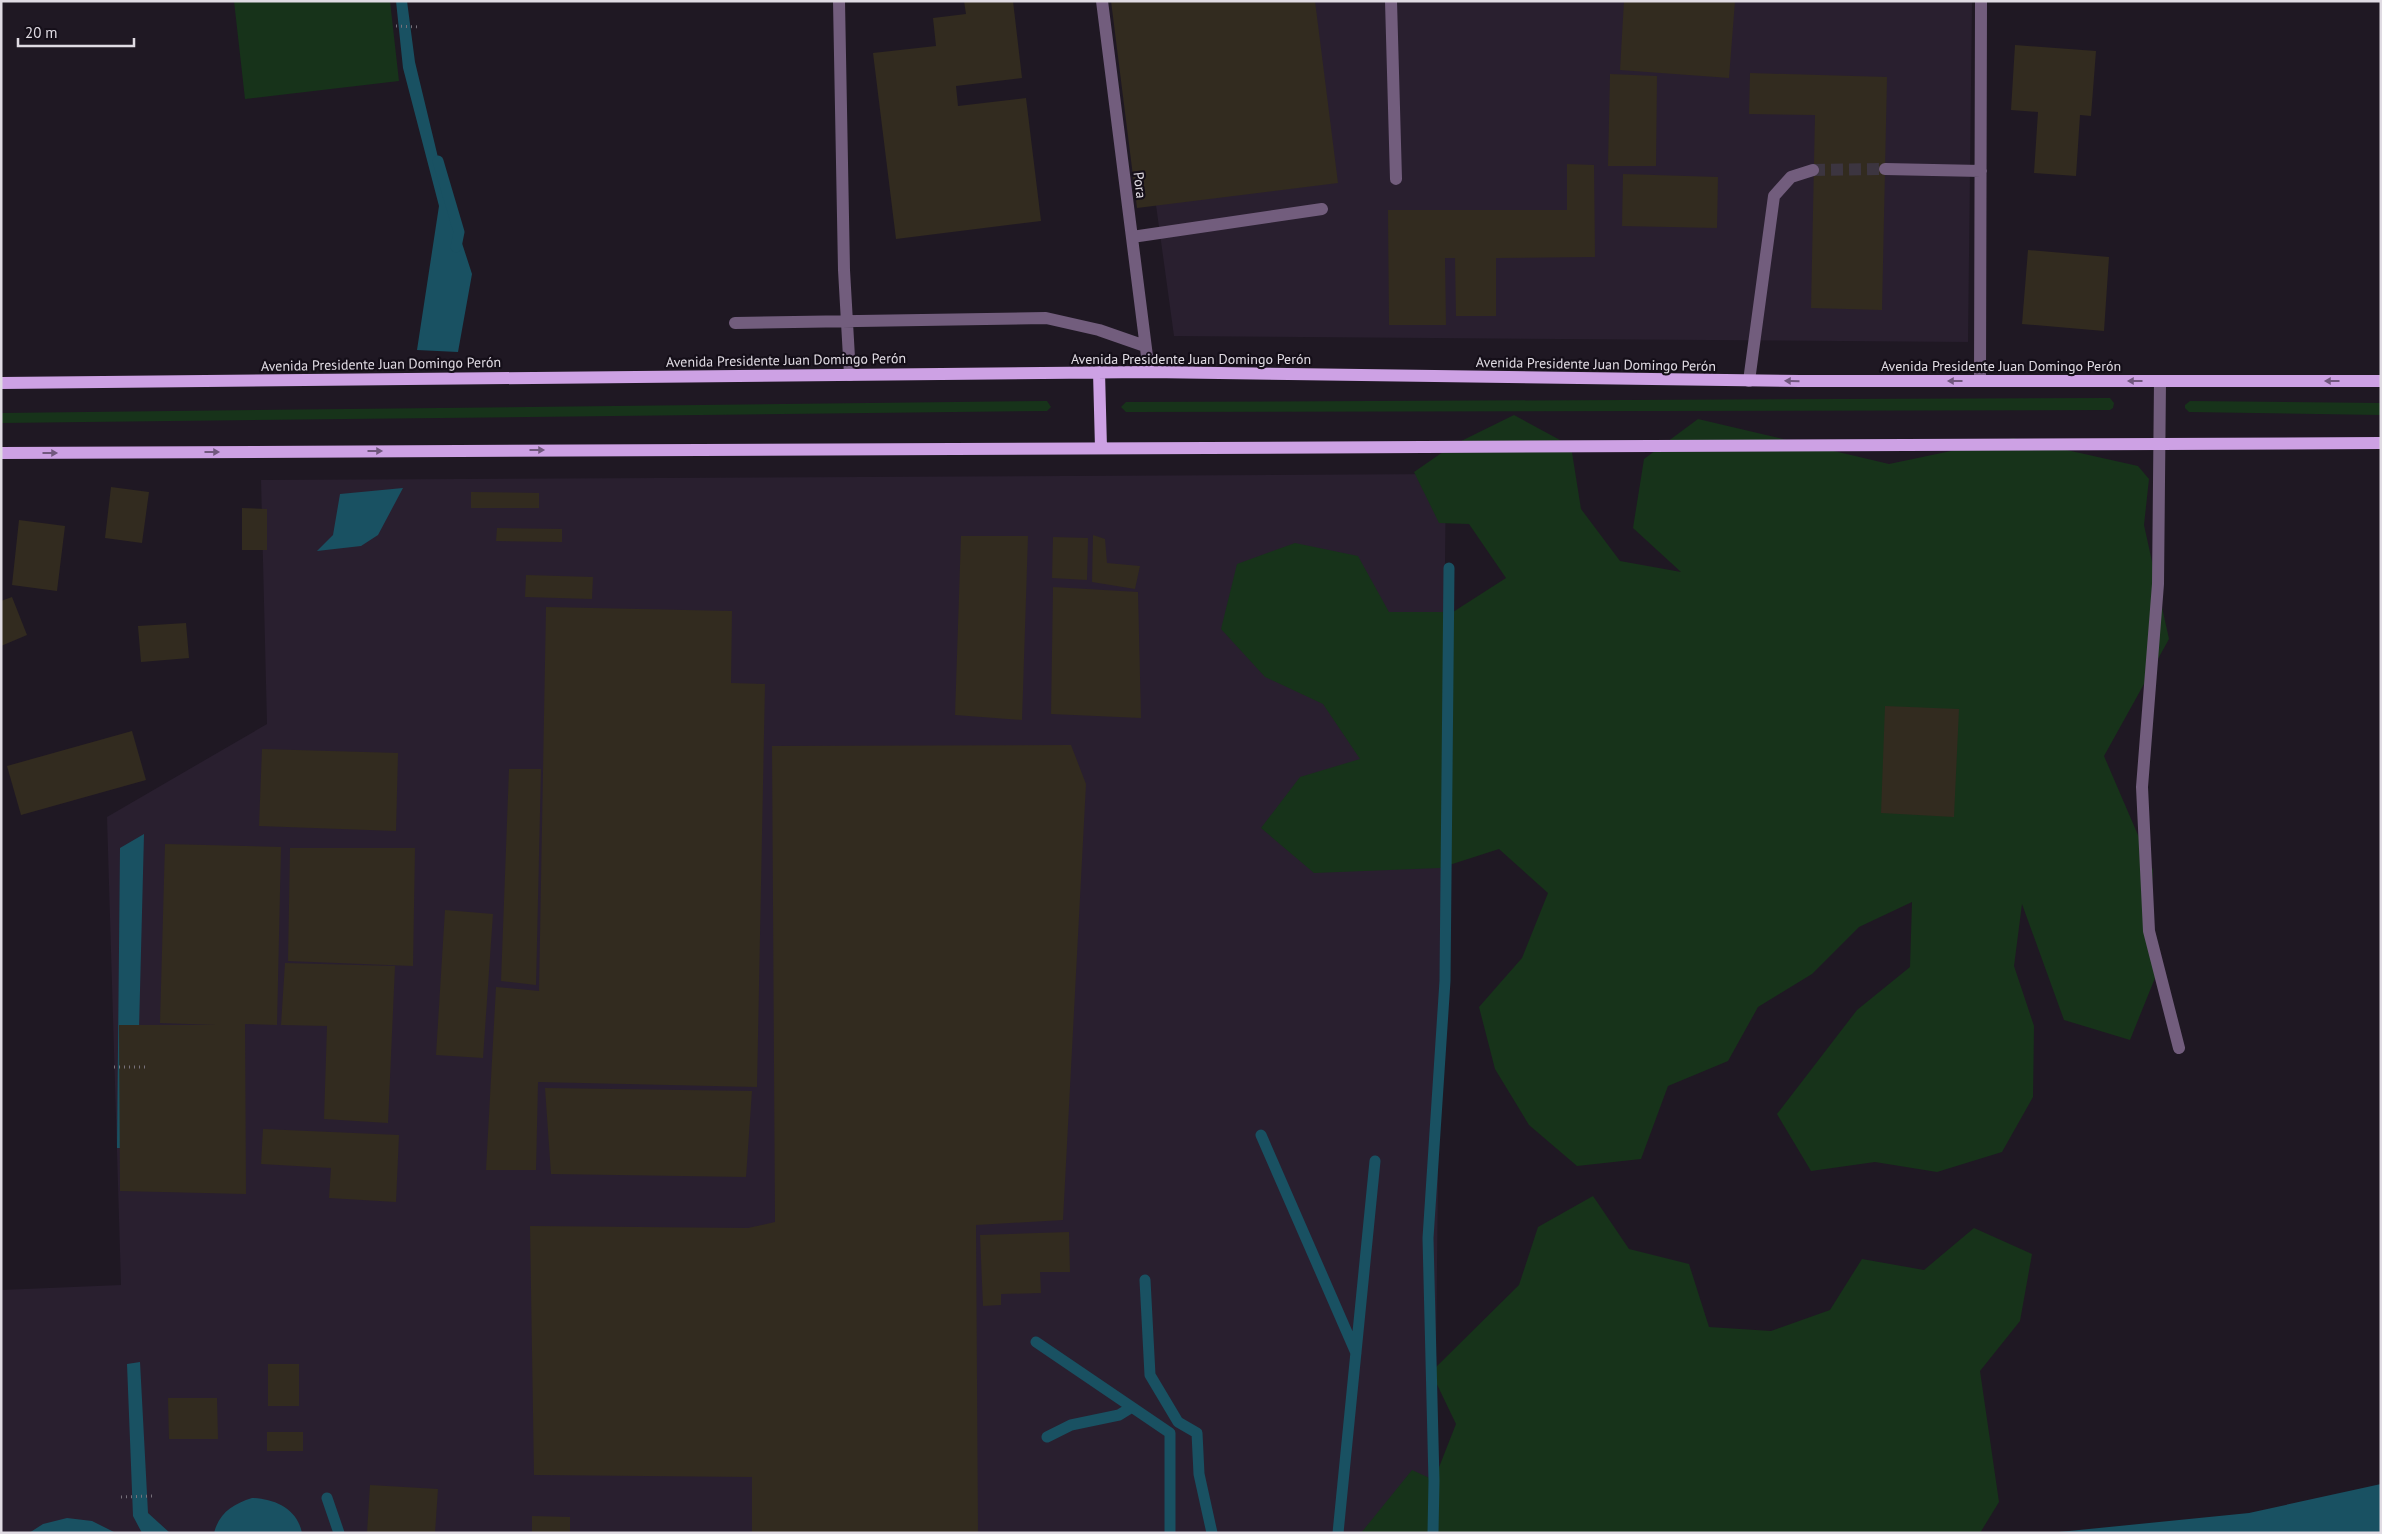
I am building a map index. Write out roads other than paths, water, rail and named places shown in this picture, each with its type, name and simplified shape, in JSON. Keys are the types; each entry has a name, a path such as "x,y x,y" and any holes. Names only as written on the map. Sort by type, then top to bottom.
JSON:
{"main road":[{"name":"Avenida Presidente Juan Domingo Perón","path":"1,383 1099,372 1749,381 2381,380"},
{"path":"1099,372 1100,448"},
{"path":"1,453 2161,442 2381,443"}],"street":[{"path":"839,1 844,270 850,375"},
{"name":"Pora","path":"1102,1 1148,372"},
{"path":"1391,1 1396,179"},
{"path":"1980,381 1981,1"},
{"path":"1885,169 1981,171"},
{"path":"1749,381 1774,196 1791,177 1813,170"},
{"path":"1132,237 1322,209"},
{"path":"735,323 1046,318 1099,330 1145,346"},
{"path":"2160,381 2161,442 2158,584 2142,787 2149,931 2178,1048"}],"water":[{"path":"396,1 407,1 415,62 449,203 472,274 458,352 417,350 439,206 403,68"},
{"path":"403,488 378,535 361,546 317,551 333,535 340,494"},
{"path":"144,834 136,1148 117,1148 120,848"},
{"path":"140,1362 148,1513 170,1533 142,1533 133,1516 127,1364"},
{"path":"2381,1484 2381,1533 2049,1533 2249,1513"},
{"path":"252,1498 268,1500 283,1506 295,1517 302,1533 214,1533 219,1520 228,1510"},
{"path":"67,1518 92,1521 116,1533 29,1533 43,1524"}],"waterway":[{"path":"438,161 459,232 456,247"},
{"path":"1433,1533 1434,1481 1428,1238 1445,981 1449,568"},
{"path":"1261,1135 1356,1353"},
{"path":"1338,1533 1375,1161"},
{"path":"1145,1280 1150,1375 1178,1422 1197,1433 1199,1474 1212,1533"},
{"path":"1036,1342 1170,1433 1170,1533"},
{"path":"1047,1437 1071,1425 1119,1415 1132,1407"},
{"path":"327,1498 339,1533"}],"tunnel":[{"path":"1813,170 1885,169"}]}
